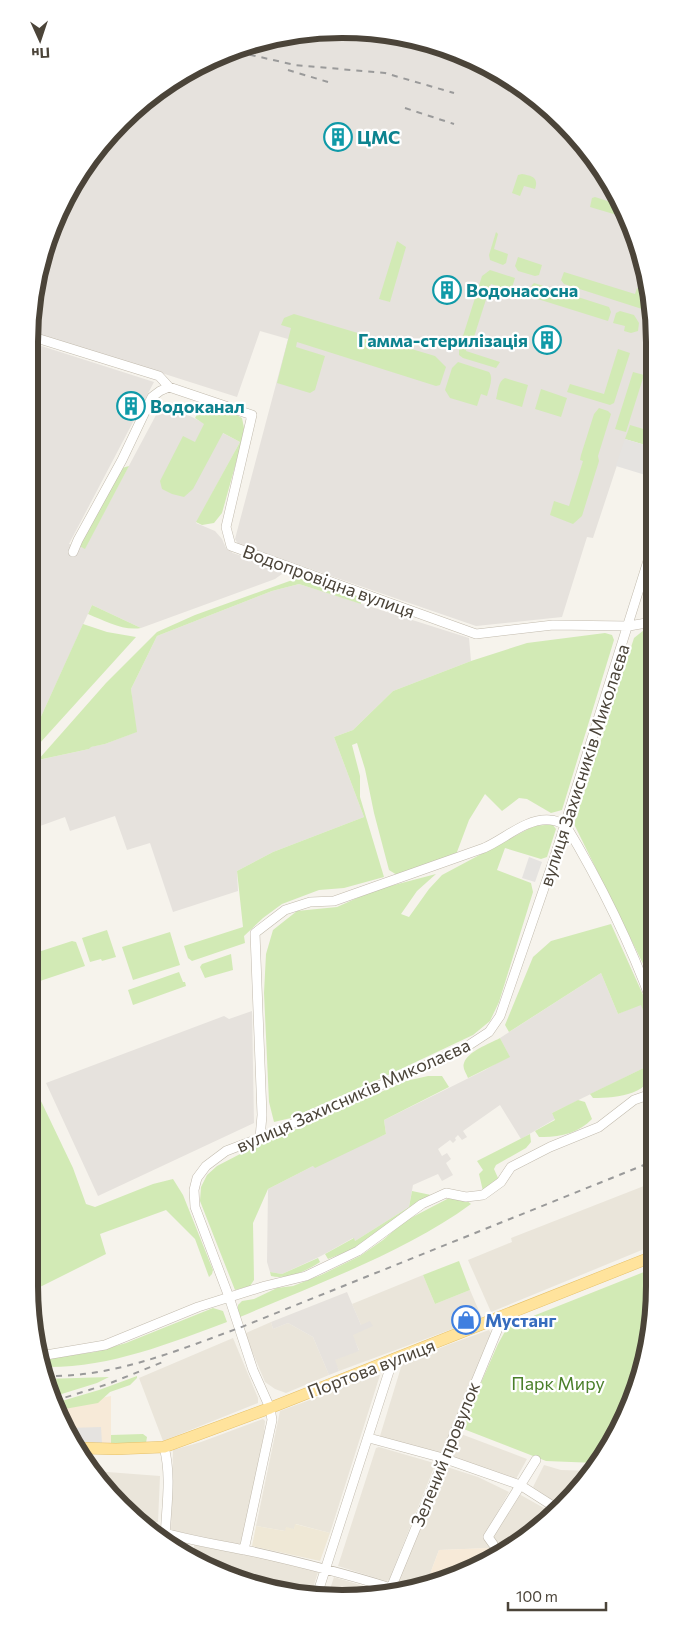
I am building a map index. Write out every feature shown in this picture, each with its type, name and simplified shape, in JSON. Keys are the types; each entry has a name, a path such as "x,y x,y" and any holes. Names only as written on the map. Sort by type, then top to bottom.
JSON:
{"main road":[{"name":"Портова вулиця","path":"85,1448 164,1447 270,1408 646,1259"}],"street":[{"path":"38,338 159,376 169,387 152,397 122,460 73,552"},
{"name":"Водопровідна вулиця","path":"169,387 252,415 226,527 231,546 476,634 553,625 629,626"},
{"name":"вулиця Захисників Миколаєва","path":"270,1408 253,1370 229,1297 195,1207 194,1190 197,1178 206,1166 226,1152 463,1049 489,1032 500,1016 565,824 646,568"},
{"path":"629,626 646,623"},
{"path":"260,1138 262,1115 255,933 285,910 310,902 334,901 484,848 533,821 550,820 565,824 582,852 626,938 646,987"},
{"path":"46,1355 105,1345 198,1307 306,1276 358,1251 422,1204 446,1193 466,1197 483,1195 501,1182 511,1167 550,1147 599,1127 634,1100 646,1096"},
{"name":"Зелений провулок","path":"392,1585 502,1316"},
{"path":"320,1589 394,1359"},
{"path":"244,1550 272,1420 270,1408"},
{"path":"369,1438 443,1458 520,1485 551,1505"},
{"path":"164,1447 168,1460 165,1533"},
{"path":"493,1544 488,1537 536,1460"},
{"path":"174,1538 244,1550 326,1569 381,1587"}],"shaded area":[{"path":"322,38 361,38 401,43 439,54 476,69 494,78 527,100 583,156 605,190 622,225 640,282 646,342 646,430 630,426 593,538 587,537 562,617 476,626 238,544 235,539 288,339 260,331 237,397 39,334 40,307 44,293 42,292 43,282 54,244 78,189 100,156 113,141 156,100 207,69 244,54 282,43"},
{"path":"38,345 154,382 69,544 85,548 163,402 240,442 196,523 215,531 222,539 226,548 233,553 280,569 282,574 275,579 141,628 92,605 38,723"},
{"path":"625,439 646,445 646,475 616,466"},
{"path":"299,584 469,638 471,661 393,691 353,730 334,737 364,817 273,852 237,871 238,891 173,912 150,843 127,850 115,816 70,831 65,817 38,827 38,760 89,749 90,747 105,744 136,732 131,689 157,636 272,591"},
{"path":"529,857 542,862 535,882 522,878"},
{"path":"601,973 618,1014 641,1004 646,1017 646,1067 552,1113 555,1119 521,1139 500,1105 463,1131 467,1137 462,1140 458,1135 453,1143 450,1140 438,1149 442,1156 447,1153 451,1159 446,1163 453,1175 442,1181 438,1174 413,1185 409,1207 355,1241 353,1238 321,1256 282,1274 270,1272 267,1262 268,1189 313,1166 386,1134 384,1120 485,1070 509,1056 500,1038"},
{"path":"252,1011 254,1123 98,1196 46,1083 224,1016 229,1019"},
{"path":"646,1185 646,1248 491,1312 468,1260 512,1242 511,1238"},
{"path":"423,1275 435,1304 470,1290 482,1318 339,1371 334,1360 359,1350 352,1335 361,1325 352,1304"},
{"path":"347,1292 361,1325 370,1321 373,1326 353,1335 359,1351 335,1360 339,1371 329,1375 313,1337 288,1323 273,1329 271,1322"},
{"path":"39,1317 47,1345 44,1347"},
{"path":"271,1322 273,1329 288,1323 313,1337 329,1375 286,1393 275,1389 265,1382 246,1333"},
{"path":"489,1330 492,1335 441,1454 380,1436 402,1364"},
{"path":"233,1338 258,1398 258,1403 163,1441 139,1378"},
{"path":"380,1375 330,1533 296,1524 294,1529 285,1531 256,1526 280,1411"},
{"path":"111,1396 111,1443 82,1443 62,1405"},
{"path":"263,1419 265,1421 264,1434 242,1545 171,1530 173,1450 201,1442"},
{"path":"101,1427 102,1443 82,1443 73,1428"},
{"path":"461,1434 527,1459 516,1479 452,1457"},
{"path":"379,1447 434,1463 435,1465 389,1580 386,1581 338,1566 376,1448"},
{"path":"544,1465 561,1470 583,1471 554,1502 533,1487"},
{"path":"447,1467 478,1477 509,1492 484,1536 493,1548 498,1545 493,1538 519,1494 547,1509 527,1527 491,1550 490,1548 439,1550 429,1576 397,1585"},
{"path":"100,1471 160,1476 158,1522 150,1522 141,1514"},
{"path":"295,1524 330,1533 320,1561 252,1546 256,1526 285,1531 286,1527 294,1529"},
{"path":"194,1545 267,1559 318,1572 313,1588 282,1584 225,1566 194,1552"},
{"path":"490,1548 491,1550 458,1566 429,1576 439,1550"},
{"path":"334,1577 370,1588 342,1590 330,1589"}],"green space":[{"path":"522,174 534,178 536,185 535,189 524,186 520,196 512,193 518,175"},
{"path":"595,197 612,202 618,215 590,207 592,198"},
{"path":"496,232 498,234 494,249 508,254 506,263 503,265 490,260 489,255"},
{"path":"397,241 406,247 390,302 379,299"},
{"path":"518,257 542,265 539,275 535,276 518,271 515,266"},
{"path":"490,270 515,278 511,291 491,284 473,340 469,339 468,344 463,342 462,339 482,276"},
{"path":"564,272 635,294 637,288 641,290 644,308 642,309 564,284 561,280"},
{"path":"534,283 609,307 611,312 608,321 528,296"},
{"path":"620,311 634,315 639,323 638,331 631,333 624,331 625,326 613,323 616,313"},
{"path":"294,314 435,356 446,367 440,385 436,386 297,342 296,347 325,356 315,390 310,393 277,383 291,328 281,325 284,318"},
{"path":"461,346 467,347 466,351 500,362 496,368 463,358 459,355"},
{"path":"618,349 630,353 614,403 610,405 567,392 570,384 604,394"},
{"path":"458,362 489,372 490,374 491,383 487,396 481,394 477,406 450,398 445,390 452,368"},
{"path":"633,372 644,375 626,432 615,429"},
{"path":"505,378 528,385 522,407 496,399 500,384"},
{"path":"541,389 567,398 561,417 535,409"},
{"path":"201,407 222,410 237,415 242,418 244,428 222,513 214,523 202,525 196,522 240,442 223,433 193,489 184,497 162,489 160,481 183,436 195,442 204,424 195,418"},
{"path":"599,408 611,414 582,516 573,524 550,515 554,501 569,506 583,461 580,460 581,455 594,414"},
{"path":"630,425 646,430 646,445 625,439"},
{"path":"129,466 85,549 79,546 122,468"},
{"path":"298,578 317,582 361,597 361,604 299,584 272,591 157,636 131,689 137,732 89,749 38,760 106,683 157,632 195,615"},
{"path":"92,605 141,628 121,627 88,614"},
{"path":"83,624 107,632 136,637 38,745 38,723"},
{"path":"646,630 646,970 574,824 634,638"},
{"path":"605,633 612,635 614,640 562,810 551,813 527,799 519,798 502,811 485,794 469,820 454,860 397,875 389,870 357,743 352,745 360,776 360,797 384,877 344,888 319,890 282,904 263,918 244,936 245,943 192,961 188,958 184,946 243,927 237,871 273,852 364,817 334,737 353,730 393,691 471,661 527,643"},
{"path":"553,825 556,829 547,857 541,859 505,848 497,870 531,883 533,892 499,1002 490,1021 473,1035 386,1076 291,1118 274,1122 269,1102 264,993 266,954 273,930 297,911 337,907 375,890 436,874 417,891 401,914 409,917 429,889 442,875 534,826"},
{"path":"611,924 644,997 646,1018 641,1005 618,1014 601,973 509,1032 505,1025 533,957 551,941"},
{"path":"107,930 116,957 90,962 82,938"},
{"path":"170,932 180,965 133,980 122,947"},
{"path":"72,941 76,942 85,966 38,982 38,952"},
{"path":"231,954 233,970 205,978 200,967 202,964"},
{"path":"179,972 186,986 133,1005 128,990"},
{"path":"500,1038 510,1057 468,1078 464,1070 466,1059 479,1048"},
{"path":"646,1067 646,1084 633,1092 603,1098 593,1098 590,1094"},
{"path":"428,1076 442,1076 449,1087 384,1120 386,1134 315,1168 313,1166 268,1189 253,1223 254,1280 250,1286 235,1290 200,1201 201,1187 207,1175 217,1166 244,1152 406,1081"},
{"path":"38,1095 73,1168 86,1204 95,1207 153,1184 173,1179 183,1195 213,1270 209,1277 195,1239 166,1210 100,1234 106,1254 38,1288"},
{"path":"578,1100 585,1102 592,1119 587,1124 568,1134 539,1137 535,1131 555,1120 552,1113"},
{"path":"530,1134 531,1142 526,1148 496,1165 494,1169 498,1178 495,1183 483,1191 479,1174 483,1170 477,1161"},
{"path":"412,1191 431,1195 356,1248 328,1259 325,1254 354,1238 355,1241 409,1207"},
{"path":"449,1198 466,1200 471,1204 445,1222 389,1253 240,1317 238,1305 242,1301 254,1299 277,1288 293,1286 360,1256 405,1221"},
{"path":"318,1258 320,1262 309,1269 290,1276 271,1276 270,1272 282,1274"},
{"path":"459,1261 470,1290 435,1304 423,1275"},
{"name":"Парк Миру","path":"646,1271 643,1325 635,1364 614,1420 605,1438 588,1463 546,1461 461,1428 498,1344 508,1326"},
{"path":"213,1308 223,1311 227,1322 136,1354 90,1364 49,1367 46,1358 95,1352 126,1343"},
{"path":"137,1376 130,1385 110,1392 98,1403 64,1409 61,1401"},
{"path":"109,1377 97,1383 58,1395 53,1379"},
{"path":"143,1434 147,1437 146,1443 111,1443 111,1435"}],"railway":[{"path":"245,54 295,65 385,73 454,93"},
{"path":"288,70 328,82"},
{"path":"405,108 454,124"},
{"path":"52,1376 94,1373 168,1354 239,1328 646,1164"},
{"path":"60,1399 108,1384 163,1362"}],"place":[{"name":"ЦМС","path":"338,137"},
{"name":"Водонасосна","path":"447,290"},
{"name":"Гамма-стерилізація","path":"547,340"},
{"name":"Водоканал","path":"131,406"},
{"name":"Мустанг","path":"466,1320"}]}
